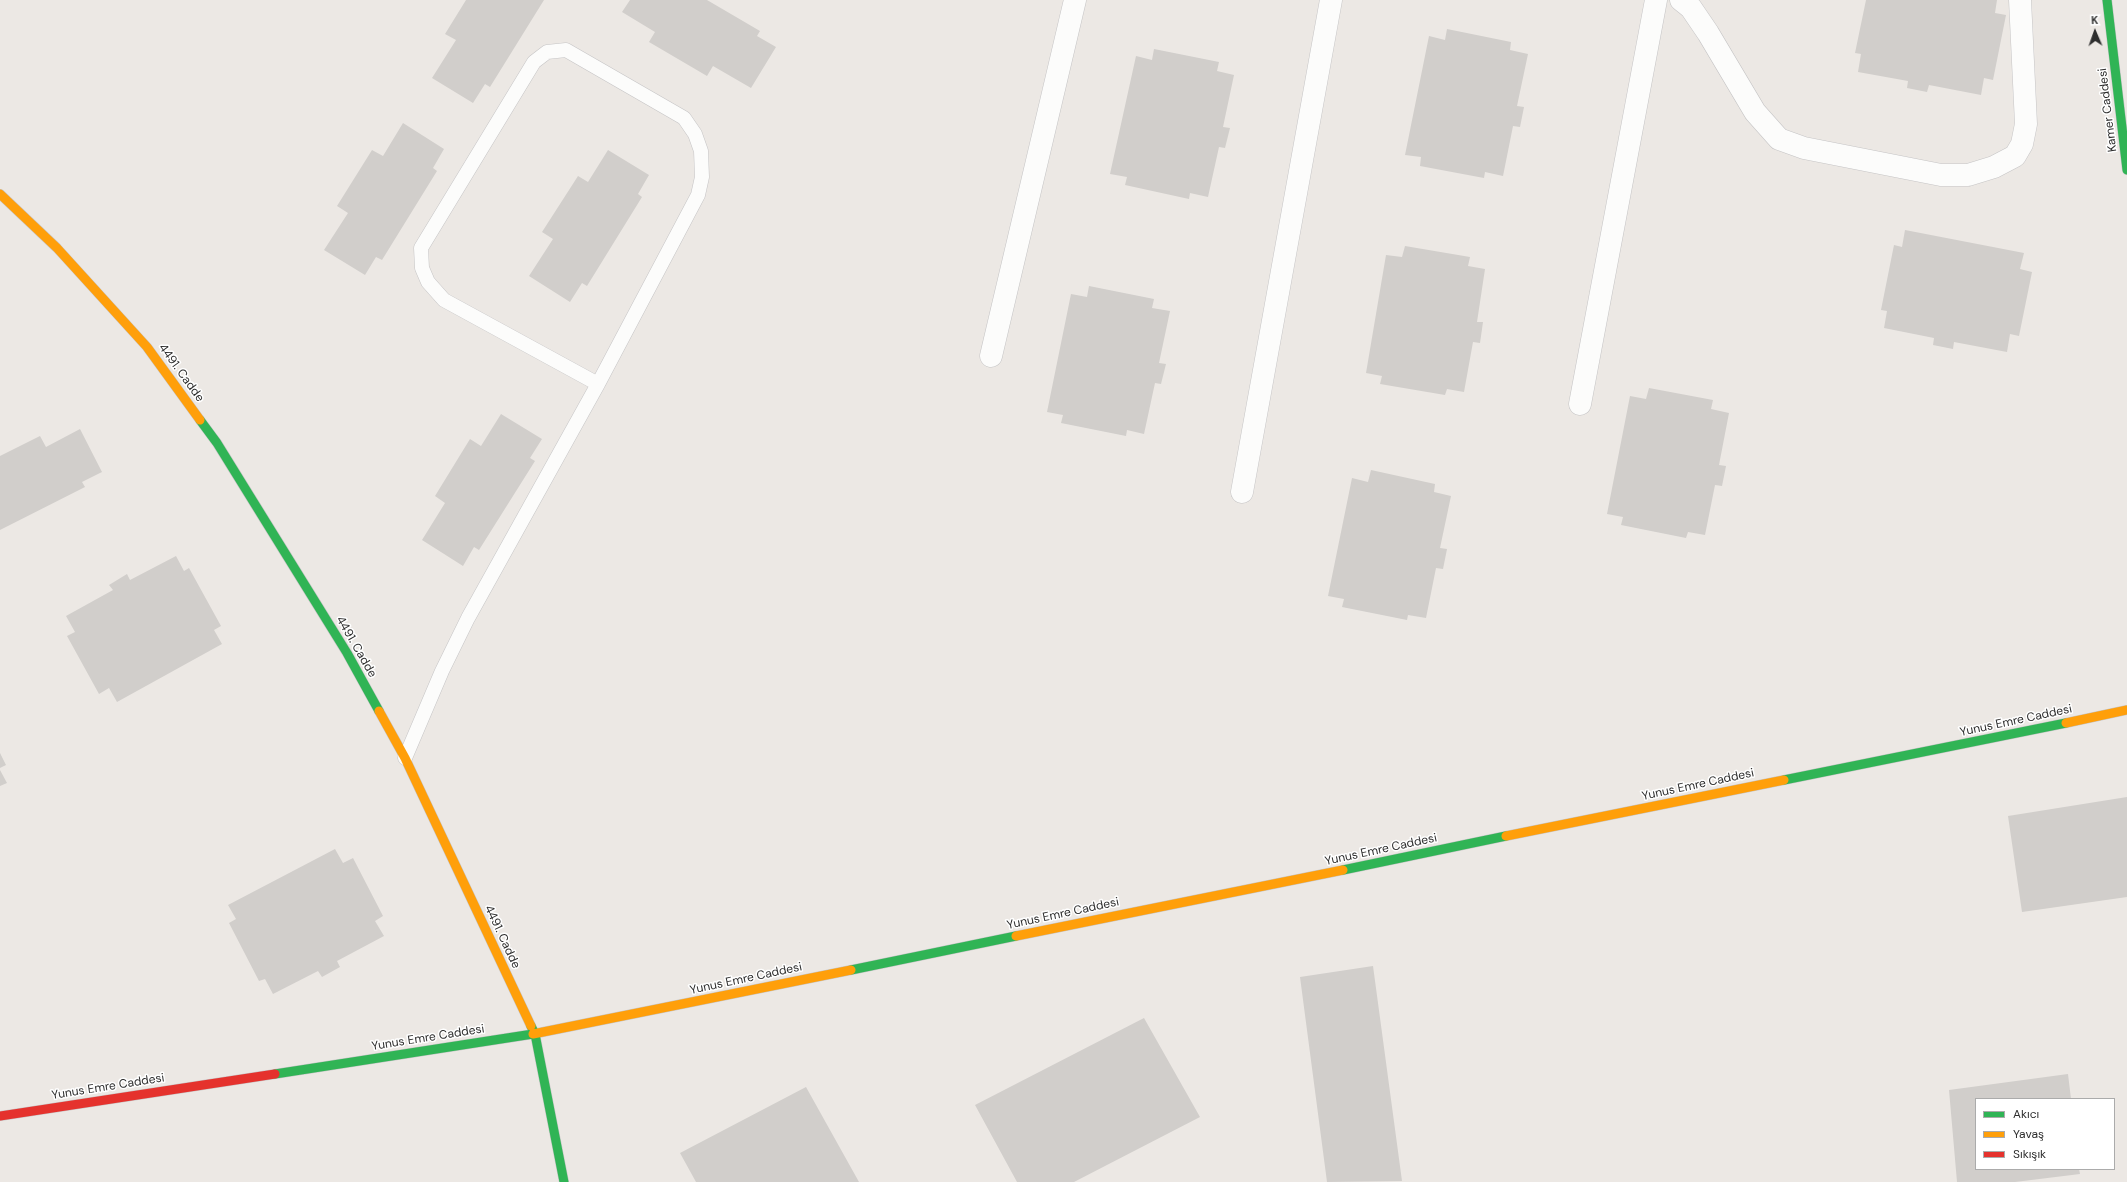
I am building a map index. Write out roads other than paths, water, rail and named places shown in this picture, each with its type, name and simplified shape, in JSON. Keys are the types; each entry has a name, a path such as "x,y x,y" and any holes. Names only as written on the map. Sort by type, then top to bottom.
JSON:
{"street":[{"path":"991,356 1075,0"},
{"path":"1242,492 1331,0"},
{"path":"1580,404 1656,0"},
{"path":"1681,0 1691,8 1708,33 1755,112 1778,139 1804,148 1933,173 1968,175 1994,167 2015,156 2022,144 2026,124 2020,0"},
{"name":"Kamer Caddesi","path":"2107,0 2127,170"},
{"name":"4491. Cadde","path":"0,194 57,248 147,346 217,443 346,654 405,758 535,1034 564,1182"},
{"name":"Yunus Emre Caddesi","path":"0,1116 535,1034 2127,710"}],"lane":[{"path":"405,758 442,670 468,618 598,384 698,195 702,177 701,151 695,134 684,118 566,50 547,52 534,62 421,248 422,268 428,282 444,300 598,384"}]}
